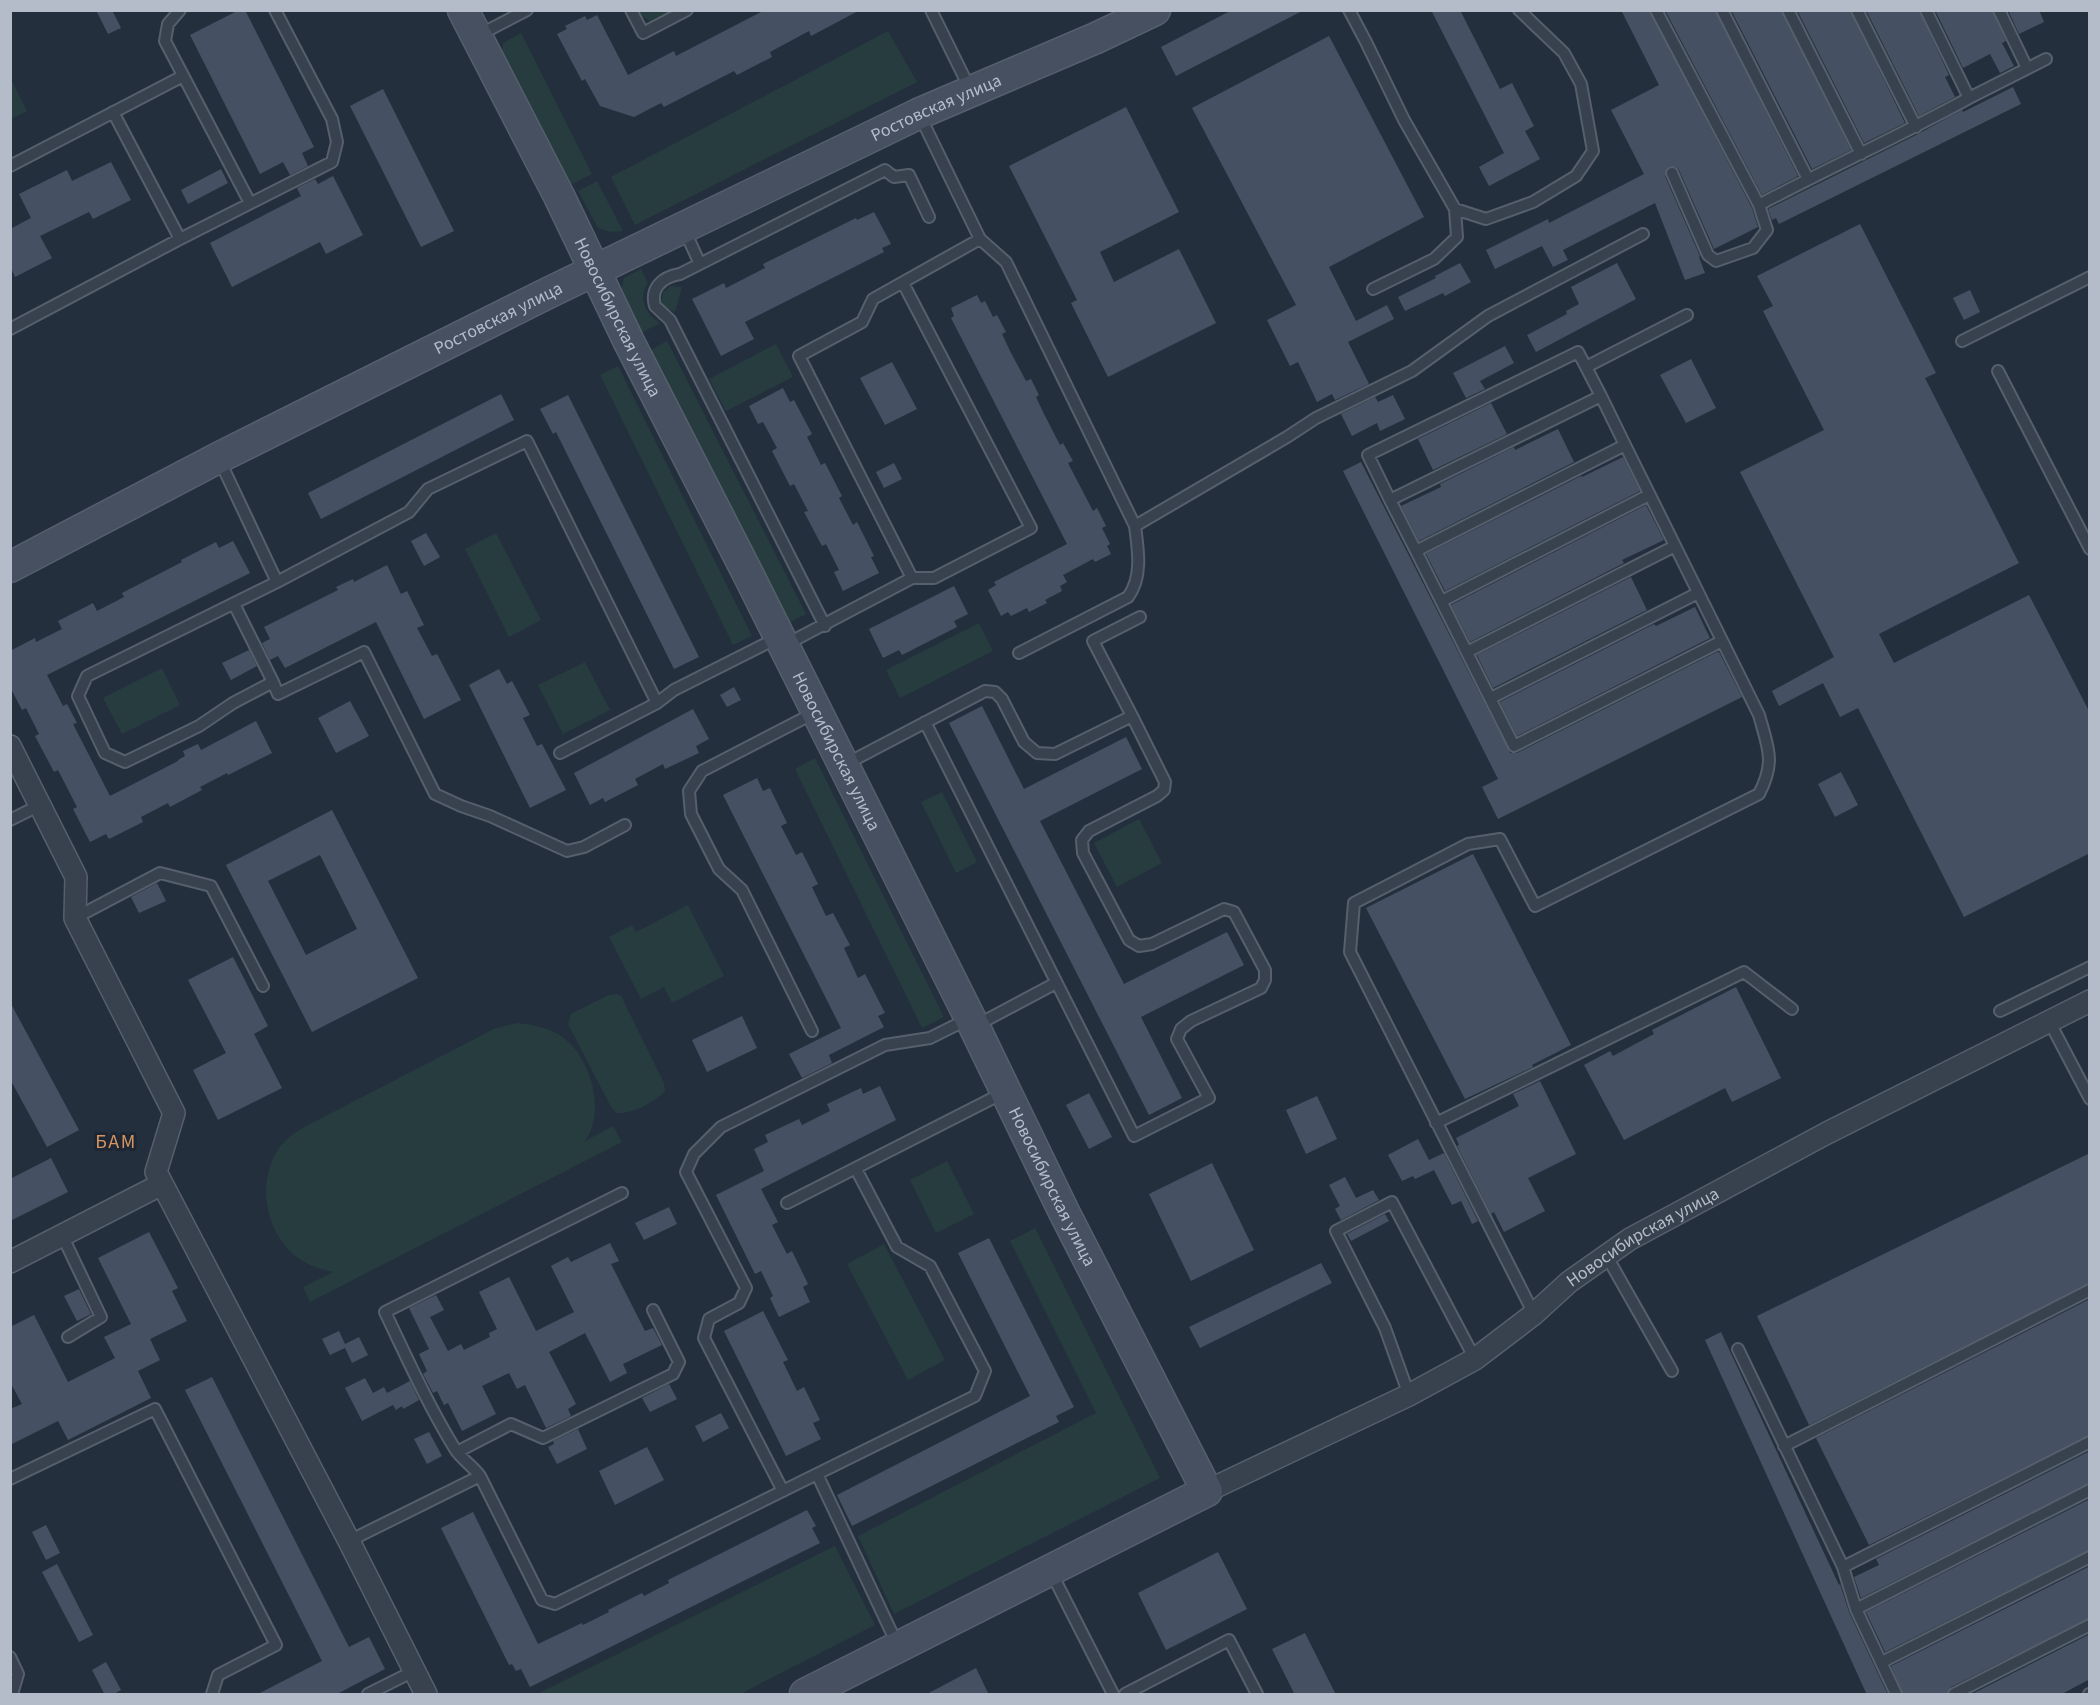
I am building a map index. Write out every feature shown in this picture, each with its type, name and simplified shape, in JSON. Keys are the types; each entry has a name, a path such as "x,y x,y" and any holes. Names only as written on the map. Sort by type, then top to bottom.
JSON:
{"street":[{"name":"Ростовская улица","path":"10,567 218,458 594,271 918,114 1155,10"},
{"name":"Новосибирская улица","path":"469,23 559,196 594,271 972,1022 1064,1212 1207,1491"},
{"path":"10,746 76,877 75,918 174,1113 156,1172 349,1541 426,1695"},
{"name":"Новосибирская улица","path":"805,1695 1207,1491 1409,1395 1475,1359 1534,1314 1569,1282 1630,1239 1827,1133 2090,1001"},
{"path":"10,1262 162,1184"}],"lane":[{"path":"180,10 168,24 165,41 250,203"},
{"path":"10,329 332,162 337,142 332,119 274,10"},
{"path":"469,23 527,10"},
{"path":"631,10 643,33 687,10"},
{"path":"931,10 971,91"},
{"path":"1349,10 1404,120 1455,209 1456,237 1434,259 1373,289"},
{"path":"1455,209 1486,219 1533,202 1576,176 1593,151 1581,84 1564,53 1519,10"},
{"path":"1656,10 1758,206 1767,230 1753,248 1716,261 1708,255 1672,173"},
{"path":"1722,10 1808,179"},
{"path":"1788,10 1861,154"},
{"path":"1857,10 1916,127"},
{"path":"1926,10 1969,98"},
{"path":"1998,10 2027,68"},
{"path":"1758,206 2046,59"},
{"path":"10,166 183,76"},
{"path":"113,112 180,239"},
{"path":"918,114 980,239 1006,262 1135,526 1139,552 1136,587 1128,597 1019,653"},
{"path":"825,626 670,320 655,306 654,294 662,281 885,170 894,177 909,175 929,217"},
{"path":"684,229 700,264"},
{"path":"1135,526 1316,418 1412,371 1488,316 1643,234"},
{"path":"912,578 798,356 862,322 873,299 980,239"},
{"path":"1962,341 2090,277"},
{"path":"560,753 657,703 674,690 781,642 825,626 912,578 934,578 1031,528 903,283"},
{"path":"1586,367 1687,315"},
{"path":"1534,1314 1350,952 1354,903 1468,844 1500,839 1535,906 1759,794 1768,777 1769,750 1759,715 1578,352 1368,455 1514,746 1722,641"},
{"path":"1998,371 2090,549"},
{"path":"1390,500 1601,396"},
{"path":"273,682 233,703 199,726 125,762 105,753 78,696 87,676 234,604 409,512 428,489 527,441 657,703"},
{"path":"1416,551 1625,445"},
{"path":"218,458 277,582"},
{"path":"1442,601 1649,495"},
{"path":"1467,652 1675,546"},
{"path":"1491,699 1698,593"},
{"path":"234,604 278,694 364,652 435,794 567,851 584,847 625,825"},
{"path":"925,722 1134,1136 1209,1098 1177,1039 1181,1029 1261,988 1265,980 1265,970 1234,912 1224,909 1152,944 1139,946 1129,940 1083,853 1082,840 1089,831 1157,796 1164,790 1165,782 1093,641 1140,617"},
{"path":"843,765 985,691 995,692 1002,699 1024,742 1036,753 1055,754 1132,716"},
{"path":"812,1031 742,890 719,869 691,814 689,791 702,771 816,712"},
{"path":"10,820 40,805"},
{"path":"75,918 159,873 211,886 262,986"},
{"path":"2000,1011 2090,967"},
{"path":"1436,1122 1744,972 1792,1009"},
{"path":"783,1491 704,1338 710,1319 739,1303 746,1288 686,1172 694,1154 721,1127 885,1045 930,1038 972,1022 1056,983"},
{"path":"2049,1021 2090,1099"},
{"path":"787,1203 1006,1091"},
{"path":"622,1193 385,1312 432,1409 457,1452 474,1467 480,1476 542,1600 555,1604 975,1396 985,1371 930,1266 897,1247 856,1169"},
{"path":"1409,1395 1385,1328 1336,1231 1392,1202 1475,1359"},
{"path":"63,1235 101,1317 68,1337"},
{"path":"1606,1255 1672,1371"},
{"path":"1784,1446 2090,1290"},
{"path":"457,1452 511,1424 543,1438 673,1374 679,1362 653,1310"},
{"path":"1738,1349 1843,1567 1856,1609 1896,1695"},
{"path":"10,1479 155,1409 276,1645 218,1675 212,1695"},
{"path":"1843,1567 2090,1442"},
{"path":"817,1474 899,1647"},
{"path":"349,1541 480,1476"},
{"path":"1856,1609 2090,1490"},
{"path":"1882,1662 2090,1557"},
{"path":"1050,1570 1113,1695"},
{"path":"1954,1695 2090,1625"},
{"path":"1125,1695 1229,1640 1257,1695"},
{"path":"10,1656 18,1674 12,1695"},
{"path":"368,1695 414,1671"}],"green space":[{"path":"635,11 677,11 652,23"},
{"path":"888,31 917,82 635,225 611,177"},
{"path":"521,33 592,174 569,186 502,54 503,43"},
{"path":"10,77 27,111 11,119 10,119"},
{"path":"597,181 623,231 611,232 598,228 578,191"},
{"path":"641,269 648,283 643,300 650,315 660,323 639,334 620,294 624,278"},
{"path":"671,286 682,287 675,312 664,308 661,303 663,292"},
{"path":"667,341 806,614 785,625 647,352"},
{"path":"776,344 793,377 726,411 709,379"},
{"path":"618,366 752,636 733,645 600,375"},
{"path":"496,533 541,620 509,637 465,549"},
{"path":"979,623 993,651 900,698 886,670"},
{"path":"585,662 610,710 563,734 538,685"},
{"path":"162,668 180,705 122,734 103,698"},
{"path":"815,758 944,1017 922,1028 795,769"},
{"path":"942,792 977,862 956,873 921,802"},
{"path":"1139,819 1162,863 1117,887 1094,843"},
{"path":"688,905 724,976 672,1003 664,987 641,999 609,937 632,925 636,932"},
{"path":"609,995 621,996 664,1083 665,1091 643,1106 623,1113 617,1113 611,1107 568,1024 571,1014"},
{"path":"517,1023 551,1030 561,1036 580,1056 592,1084 595,1100 595,1115 585,1141 613,1126 622,1142 310,1302 303,1287 333,1272 310,1265 296,1256 275,1230 266,1197 271,1163 279,1148 292,1135 308,1125 494,1029"},
{"path":"947,1161 974,1214 936,1233 910,1180"},
{"path":"1035,1228 1160,1478 894,1614 858,1536 1096,1413 1010,1241"},
{"path":"884,1244 945,1360 908,1380 847,1264"},
{"path":"835,1546 875,1625 740,1694 537,1694"}],"building":[{"path":"96,10 112,10 121,28 108,34"},
{"path":"239,10 245,10 314,147 302,153 308,166 290,175 283,162 260,174 190,35"},
{"path":"765,10 860,10 811,36 809,31 770,52 772,57 737,75 734,71 664,107 661,103 634,117 600,106 585,79 582,81 557,34 567,29 565,26 585,16 587,20 597,15 628,75 674,51 676,56"},
{"path":"1232,10 1304,10 1176,76 1161,47"},
{"path":"1431,10 1460,10 1500,89 1512,83 1534,126 1525,131 1540,159 1489,186 1479,167 1504,153"},
{"path":"1621,10 1649,10 1752,208 1758,227 1714,249 1679,170 1670,166 1666,169 1665,176 1700,256 1705,273 1685,280 1655,203 1563,250 1568,260 1553,267 1542,246 1495,269 1486,250 1548,219 1549,223 1644,174 1611,110 1659,85"},
{"path":"1665,10 1715,10 1798,176 1762,195"},
{"path":"1731,10 1781,10 1851,150 1812,169"},
{"path":"1797,10 1850,10 1905,123 1864,143"},
{"path":"1866,10 1919,10 1949,75 1945,77 1955,97 1919,116"},
{"path":"1935,10 1992,10 2006,41 2002,43 2014,66 2000,73 1990,54 1963,68"},
{"path":"2008,10 2039,10 2044,22 2019,34"},
{"path":"1329,36 1424,217 1329,267 1356,321 1387,305 1394,319 1348,342 1369,384 1335,400 1332,394 1317,402 1298,362 1290,366 1267,320 1296,305 1192,108"},
{"path":"2013,87 2021,104 1779,224 1776,218 1772,220 1768,209 1962,110 1963,112"},
{"path":"383,89 454,231 421,247 350,106"},
{"path":"1126,107 1179,212 1100,252 1114,282 1179,249 1216,323 1108,377 1071,303 1077,300 1009,166"},
{"path":"111,162 131,200 93,219 89,212 40,236 52,258 15,277 10,266 10,229 31,218 19,194 67,170 72,181"},
{"path":"221,169 228,183 188,204 181,190"},
{"path":"333,176 363,235 326,254 320,242 232,287 210,243 301,196 297,188 315,179 318,184"},
{"path":"874,212 891,244 882,248 884,252 745,322 754,339 721,356 692,299 724,283 726,288 765,268 763,264 856,218 857,220"},
{"path":"1860,224 1936,373 1925,378 2019,563 1879,634 1894,663 2029,595 2090,713 2090,853 1964,917 1858,708 1840,717 1823,683 1779,706 1772,691 1834,657 1740,472 1824,430 1763,311 1773,306 1757,276"},
{"path":"1460,263 1471,282 1445,296 1443,293 1405,311 1398,297"},
{"path":"1617,263 1636,299 1536,352 1527,335 1567,314 1566,311 1579,304 1571,287"},
{"path":"1970,290 1980,312 1964,320 1953,298"},
{"path":"977,295 981,303 985,301 993,317 997,315 1006,332 1002,334 1010,351 1026,381 1031,379 1039,395 1036,397 1044,414 1060,445 1063,443 1073,461 1068,463 1093,511 1097,508 1106,526 1102,528 1110,544 1107,546 1111,554 1095,562 1093,559 1063,575 1067,582 1060,586 1062,591 1045,600 1047,603 1029,612 1027,608 1011,616 1008,612 1001,616 988,590 996,585 994,582 1067,544 951,318 954,316 951,308"},
{"path":"1505,346 1514,363 1480,381 1485,389 1466,398 1453,373"},
{"path":"1691,359 1716,408 1686,423 1660,375"},
{"path":"892,362 917,409 885,425 860,378"},
{"path":"783,388 790,402 794,400 812,434 807,437 821,465 825,463 842,496 839,498 853,525 857,522 874,556 871,557 879,573 843,591 834,572 839,570 826,544 822,546 804,512 808,511 794,484 790,486 772,451 777,448 763,422 758,424 749,406"},
{"path":"501,394 514,420 321,519 308,493"},
{"path":"568,395 699,657 674,669 556,432 553,434 540,409"},
{"path":"1393,395 1405,419 1380,431 1377,423 1352,436 1341,414 1375,397 1378,402"},
{"path":"1491,403 1507,434 1433,470 1418,439"},
{"path":"1558,429 1574,462 1419,541 1401,506 1514,447 1515,450"},
{"path":"1623,457 1640,491 1445,591 1426,554"},
{"path":"1361,462 1510,753 1517,753 1717,652 1742,697 1498,819 1482,787 1498,779 1343,471"},
{"path":"894,463 902,479 884,488 876,472"},
{"path":"1646,505 1664,540 1622,560 1624,563 1470,642 1451,605"},
{"path":"426,533 440,557 424,566 411,541"},
{"path":"233,541 250,573 47,675 63,706 67,704 77,723 73,724 110,796 178,761 185,756 183,751 198,744 201,750 256,721 272,753 200,787 202,790 170,807 168,803 141,817 143,822 109,839 106,834 90,842 73,809 77,807 58,770 54,772 35,736 39,734 26,708 22,710 10,687 10,651 35,638 36,642 62,629 58,621 93,603 97,611 124,597 122,593 216,542 219,548"},
{"path":"387,565 401,594 407,591 424,625 417,628 432,656 437,654 461,700 424,719 376,622 285,668 278,656 270,660 262,643 270,639 264,627 338,590 336,587 353,579 354,582"},
{"path":"1631,577 1647,610 1493,688 1477,655"},
{"path":"954,586 968,614 954,621 957,627 902,655 899,650 883,658 869,629"},
{"path":"1695,607 1710,638 1517,736 1500,702 1654,624 1656,626"},
{"path":"249,650 257,666 231,680 222,663"},
{"path":"499,669 507,684 512,681 530,715 523,718 537,746 542,744 566,790 530,808 469,685"},
{"path":"734,687 741,700 727,707 720,695"},
{"path":"350,701 369,736 336,753 318,718"},
{"path":"982,706 1024,789 1126,737 1142,769 1040,821 1124,984 1227,932 1244,965 1141,1017 1182,1098 1149,1115 949,723"},
{"path":"693,709 709,739 696,746 699,753 665,769 663,764 635,779 638,785 605,802 603,798 590,805 574,773"},
{"path":"1841,772 1858,805 1835,817 1818,784"},
{"path":"757,778 763,791 770,788 787,823 781,826 796,855 802,852 818,884 812,887 826,916 833,913 850,945 844,948 858,978 865,974 885,1013 878,1016 884,1027 829,1055 832,1063 802,1078 789,1054 841,1028 723,795"},
{"path":"332,810 418,978 312,1032 226,865","holes":["320,855 357,929 306,955 268,881"]},
{"path":"1473,854 1571,1045 1532,1065 1533,1067 1465,1099 1366,908"},
{"path":"157,883 166,901 139,913 131,897"},
{"path":"233,957 268,1026 254,1034 282,1088 218,1120 193,1070 226,1053 188,980"},
{"path":"1736,987 1781,1078 1732,1102 1725,1088 1624,1140 1584,1065 1610,1051 1613,1056 1654,1034 1652,1030"},
{"path":"10,1002 79,1130 47,1147 10,1079"},
{"path":"742,1016 757,1048 707,1072 692,1040"},
{"path":"1540,1081 1576,1154 1528,1178 1545,1211 1504,1232 1494,1212 1491,1214 1457,1146 1459,1145 1456,1138 1519,1106 1513,1094"},
{"path":"880,1086 896,1120 761,1189 778,1222 772,1225 787,1254 792,1251 808,1284 803,1287 810,1302 779,1317 770,1298 773,1296 761,1271 755,1274 716,1195 764,1171 754,1149 768,1142 765,1135 799,1119 802,1125 830,1111 827,1104 861,1088 863,1094"},
{"path":"1089,1093 1112,1137 1089,1149 1066,1105"},
{"path":"1317,1096 1337,1139 1306,1154 1286,1110"},
{"path":"1418,1139 1429,1160 1444,1153 1478,1221 1472,1224 1461,1201 1452,1205 1434,1170 1415,1179 1413,1176 1402,1181 1388,1155"},
{"path":"2090,1153 2090,1283 1809,1425 1757,1316"},
{"path":"51,1158 68,1192 10,1221 10,1179"},
{"path":"1212,1163 1254,1250 1191,1281 1149,1194"},
{"path":"1345,1177 1356,1198 1373,1190 1379,1200 1341,1220 1335,1209 1340,1206 1329,1185"},
{"path":"669,1207 677,1224 644,1240 635,1223"},
{"path":"1385,1214 1389,1221 1351,1241 1347,1234"},
{"path":"149,1232 178,1288 172,1291 187,1321 150,1339 160,1360 138,1371 151,1398 68,1440 58,1421 10,1445 10,1409 22,1404 10,1382 10,1327 34,1315 68,1382 115,1358 104,1337 131,1324 98,1258"},
{"path":"989,1238 1074,1407 1056,1416 1059,1422 852,1526 837,1495 1030,1396 958,1253"},
{"path":"610,1243 619,1261 611,1264 645,1331 653,1328 662,1345 623,1364 627,1373 610,1382 585,1333 549,1352 576,1404 568,1409 571,1416 546,1428 525,1385 517,1389 509,1373 482,1386 496,1414 462,1431 448,1403 444,1405 437,1391 433,1393 423,1374 427,1371 419,1354 429,1349 409,1308 436,1295 444,1310 430,1317 448,1351 461,1344 464,1350 490,1337 489,1333 497,1329 479,1292 509,1277 536,1331 574,1312 551,1266 568,1257 571,1262"},
{"path":"1321,1263 1332,1283 1200,1348 1189,1327"},
{"path":"79,1289 91,1314 77,1321 64,1296"},
{"path":"2090,1299 2090,1435 1869,1545 1816,1438"},
{"path":"763,1311 788,1360 783,1362 797,1391 804,1387 820,1420 813,1423 821,1439 786,1456 724,1331"},
{"path":"339,1331 345,1344 359,1337 368,1355 352,1363 345,1348 330,1355 322,1339"},
{"path":"1721,1332 1840,1584 1849,1612 1888,1695 1867,1695 1705,1340"},
{"path":"212,1377 349,1647 369,1637 385,1669 335,1695 256,1695 322,1661 185,1390"},
{"path":"365,1378 373,1393 384,1387 387,1393 410,1381 419,1400 403,1409 402,1406 396,1410 393,1405 362,1421 345,1388"},
{"path":"669,1384 677,1399 650,1412 642,1398"},
{"path":"721,1413 729,1428 703,1442 695,1426"},
{"path":"578,1429 587,1449 557,1464 548,1447 554,1444 553,1441"},
{"path":"429,1432 442,1456 427,1464 414,1439"},
{"path":"647,1447 664,1480 615,1505 599,1471"},
{"path":"2090,1451 2090,1483 1861,1598 1854,1577 1879,1565 1876,1559"},
{"path":"2090,1499 2090,1550 1885,1652 1866,1612"},
{"path":"807,1510 816,1526 812,1528 820,1543 530,1687 521,1669 516,1671 512,1664 509,1665 441,1528 473,1512 538,1644 582,1623 583,1625 642,1593 644,1596 669,1583 668,1580"},
{"path":"46,1525 60,1553 46,1560 32,1532"},
{"path":"1218,1552 1247,1609 1166,1650 1138,1593"},
{"path":"57,1564 93,1635 79,1642 42,1572"},
{"path":"2090,1566 2090,1618 1951,1687 1947,1695 1903,1695 1891,1666"},
{"path":"1305,1633 1336,1695 1295,1695 1272,1649"},
{"path":"2090,1634 2090,1679 2060,1695 1970,1695"},
{"path":"106,1662 121,1690 112,1695 105,1695 92,1670"},
{"path":"976,1668 989,1695 925,1695"}],"district":[{"name":"БАМ","path":"116,1142"}]}
